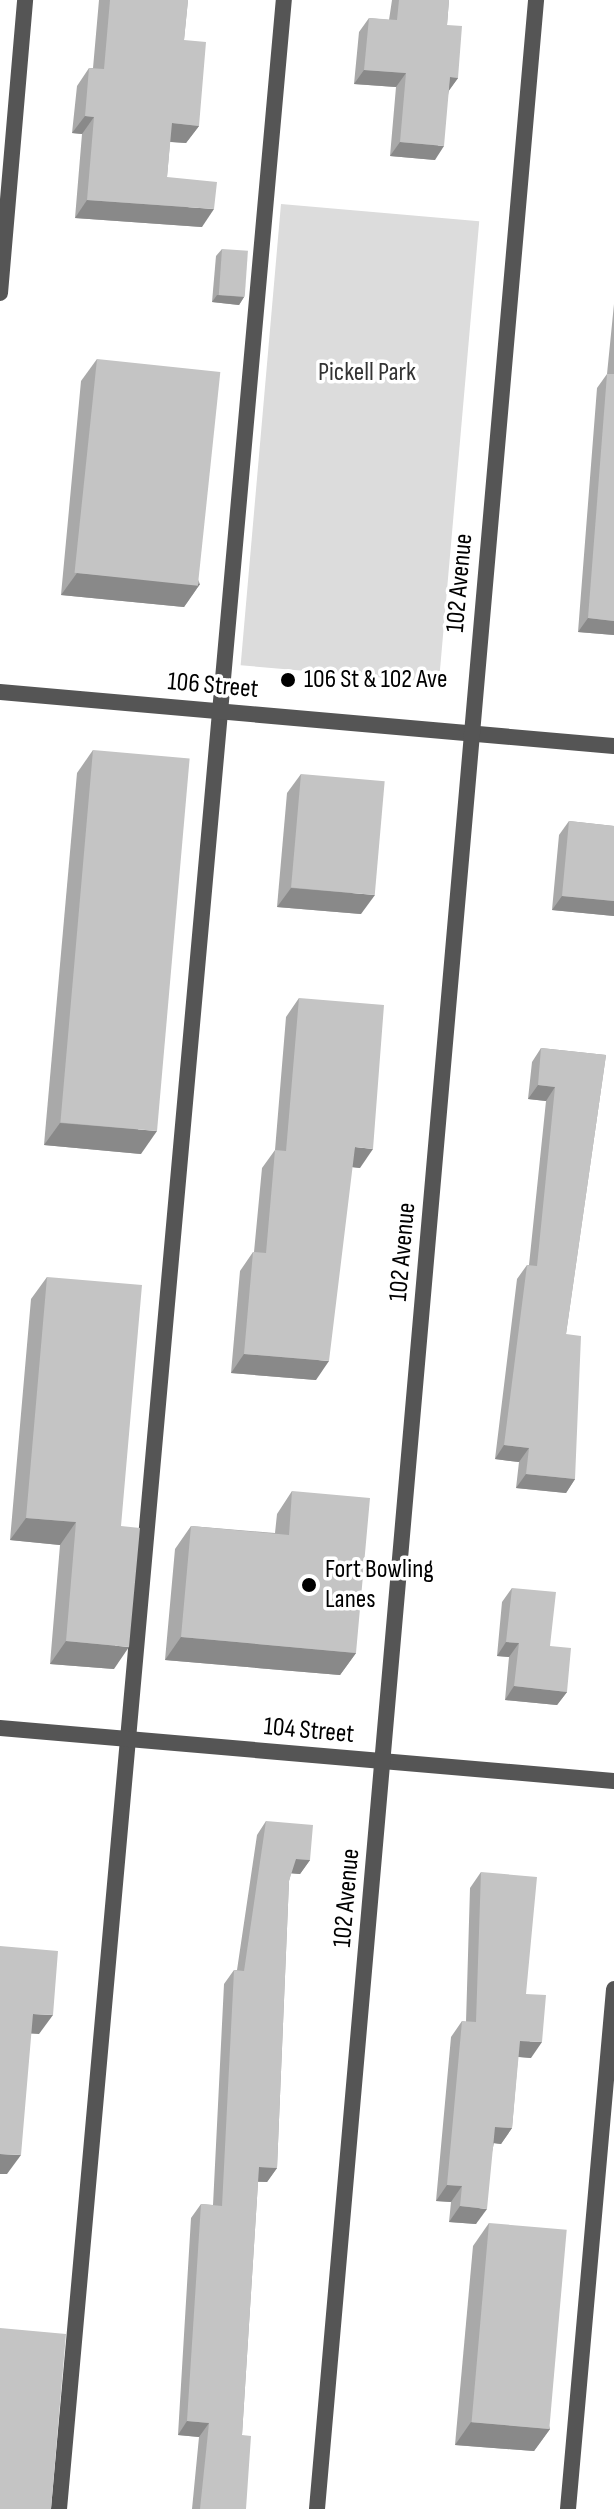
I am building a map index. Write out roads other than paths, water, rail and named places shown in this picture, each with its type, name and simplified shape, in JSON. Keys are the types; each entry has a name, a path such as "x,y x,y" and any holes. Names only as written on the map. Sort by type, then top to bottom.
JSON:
{"street":[{"path":"0,293 25,0"},
{"path":"59,2509 284,0"},
{"name":"102 Avenue","path":"317,2509 536,0"},
{"name":"106 Street","path":"0,692 614,746"},
{"name":"104 Street","path":"0,1728 614,1781"},
{"path":"568,2509 614,1989"}],"place":[{"name":"106 St & 102 Ave","path":"288,680"},
{"name":"Fort Bowling Lanes","path":"309,1585"}],"park label":[{"name":"Pickell Park","path":"367,373"}]}
